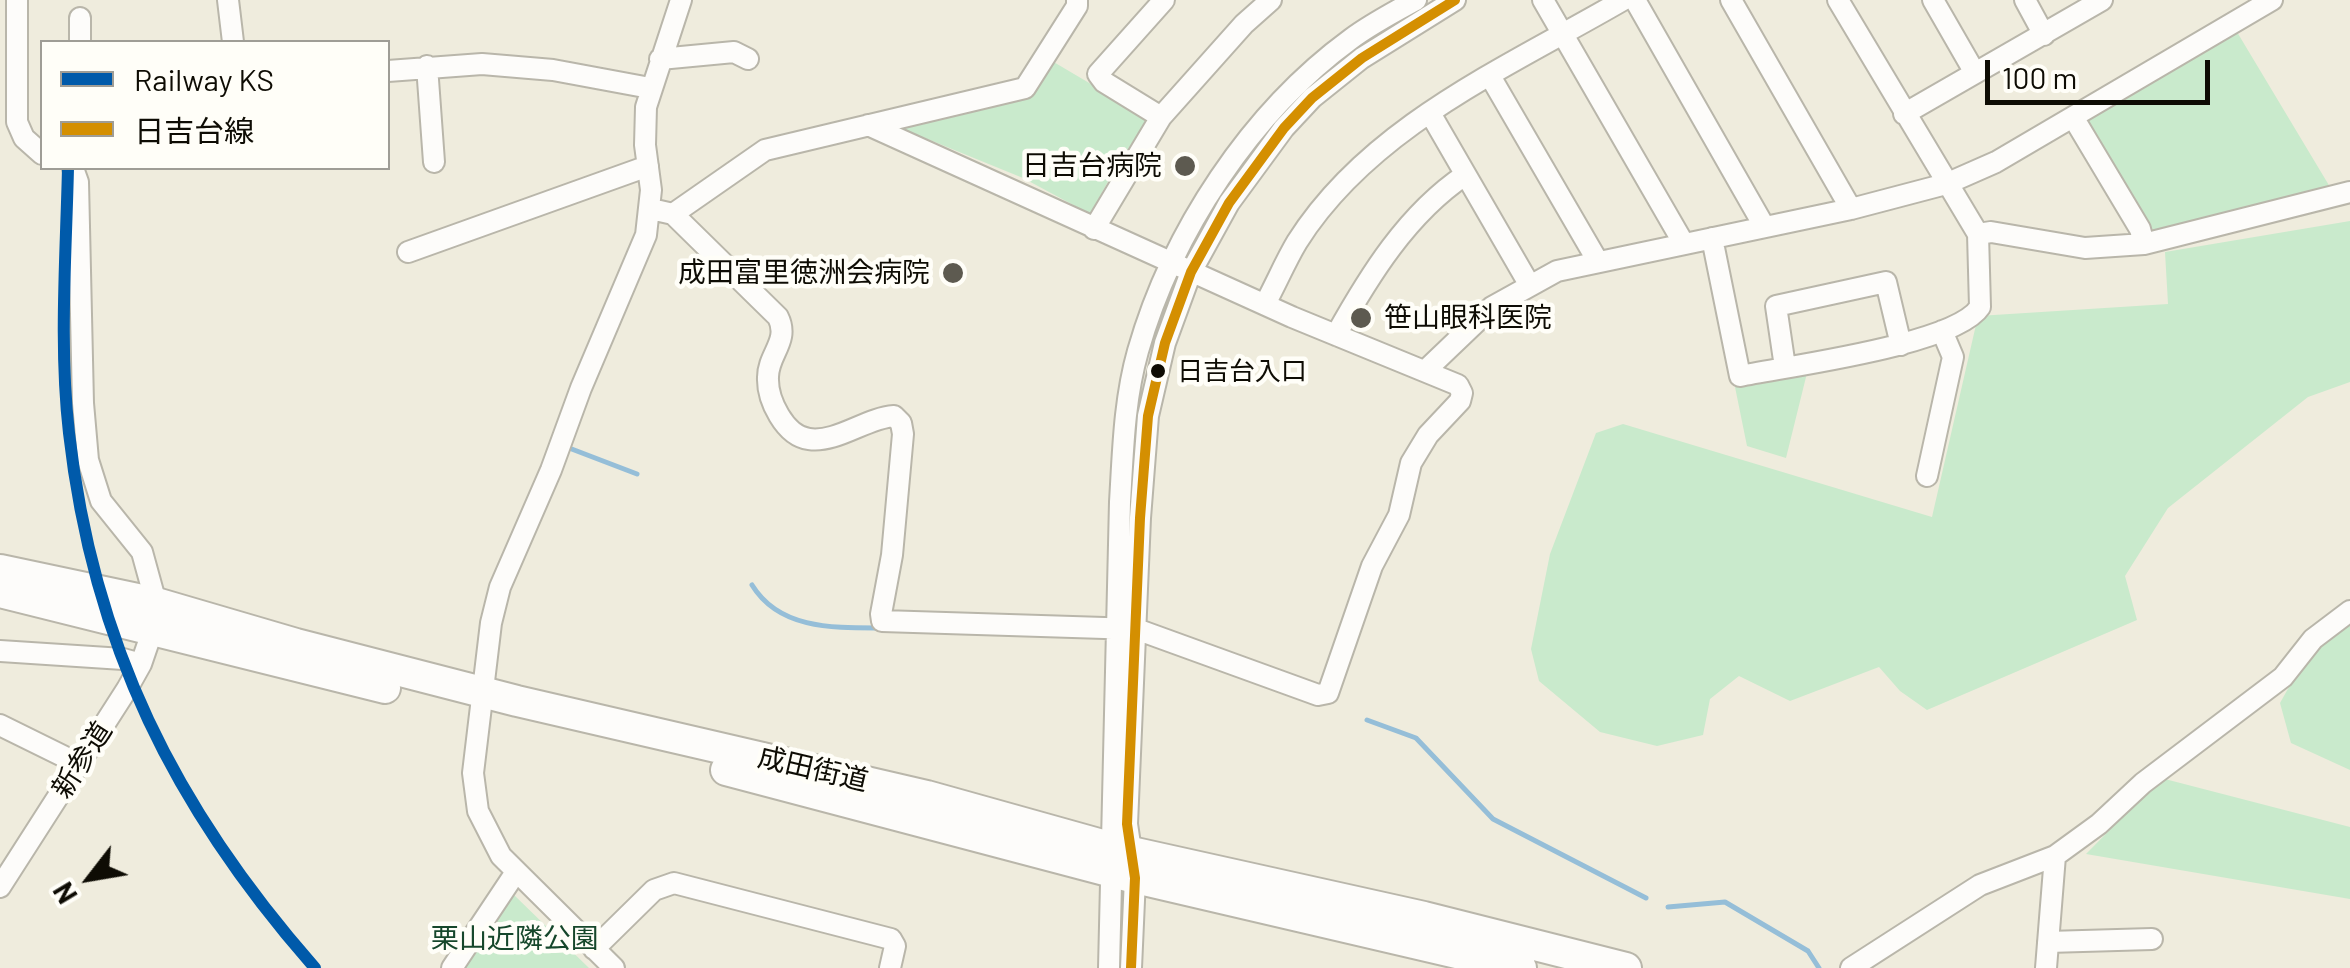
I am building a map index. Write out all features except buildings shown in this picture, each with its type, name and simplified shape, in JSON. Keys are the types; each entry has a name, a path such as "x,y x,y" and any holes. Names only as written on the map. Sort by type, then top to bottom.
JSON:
{"highway":[{"name":"成田街道","path":"0,570 154,616"},
{"name":"成田街道","path":"0,592 154,616 296,644 484,702 927,796 1124,862 1522,968"},
{"name":"成田街道","path":"1124,862 1424,917 1625,968"}],"street":[{"path":"17,0 17,122 24,138 40,152"},
{"path":"228,0 233,40"},
{"path":"614,968 516,872 490,840 475,798 474,773 491,622 500,587 646,236 651,209 644,128 650,88 681,0"},
{"path":"673,214 764,150 1025,88 1077,6 1077,0"},
{"path":"1161,118 1104,82 1098,74 1164,0"},
{"path":"1094,229 1161,118 1244,24 1271,0"},
{"path":"1131,968 1124,862 1127,628 1148,416 1182,267 1236,156 1268,116 1298,84 1350,40 1416,0"},
{"path":"1182,267 1253,168 1312,98 1362,58 1455,0"},
{"path":"1543,0 1684,244"},
{"path":"1265,304 1297,242 1332,198 1379,150 1430,113 1622,0"},
{"path":"1636,0 1764,226"},
{"path":"1731,0 1851,209"},
{"path":"1712,238 1740,376 1901,345 1942,331 1976,314 1980,307 1978,234 1838,0"},
{"path":"1934,0 1975,74"},
{"path":"2025,0 2044,35"},
{"path":"1904,114 2102,0"},
{"path":"1426,371 1492,307 1557,271 1851,209 1946,184 1996,162 2272,0"},
{"path":"80,18 80,40"},
{"path":"660,59 734,52 748,59"},
{"path":"390,71 427,66 519,66 650,88"},
{"path":"427,66 434,162"},
{"path":"1490,76 1597,260"},
{"path":"1430,113 1529,284"},
{"path":"2073,117 2140,229 2144,244"},
{"path":"651,209 673,214 778,318 782,338 767,379 775,406 789,429 807,440 816,440 882,417 894,416 901,423 892,555 882,621 1127,628 1318,695 1328,693 1372,566 1398,515 1411,463 1428,436 1460,401 1458,385 1094,229 868,124"},
{"path":"408,252 648,166"},
{"path":"74,170 78,182 83,403 91,475 102,501 142,552 154,616"},
{"path":"1336,335 1398,238 1464,175"},
{"path":"1978,234 1992,232 2086,248 2144,244 2350,192"},
{"path":"1785,367 1776,306 1886,282 1901,345"},
{"path":"1927,476 1953,356 1942,331"},
{"path":"1851,968 1980,885 2055,856 2283,677 2313,638 2350,612"},
{"name":"新参道","path":"0,887 141,664 154,616"},
{"path":"0,651 124,658 141,664"},
{"path":"0,725 80,764"},
{"path":"2046,968 2055,856"},
{"path":"1109,968 1124,862"},
{"path":"452,968 516,872"},
{"path":"594,949 654,890 674,883 891,938 896,946 890,968"},
{"path":"2048,942 2152,939"}],"green space":[{"path":"2237,32 2330,187 2230,216 2155,231 2087,124 2088,118"},
{"path":"1052,61 1145,116 1147,122 1090,214 1023,178 893,125 1028,96"},
{"path":"2350,221 2350,382 2308,397 2168,508 2125,576 2137,620 1927,710 1900,691 1879,667 1790,701 1739,676 1710,699 1703,735 1657,746 1600,732 1539,681 1531,649 1550,554 1596,433 1623,424 1932,517 1978,316 2168,304 2165,252"},
{"path":"1807,373 1786,458 1747,446 1735,387"},
{"path":"2350,621 2350,770 2291,743 2280,703 2307,655"},
{"path":"2161,778 2350,827 2350,899 2086,854"},
{"name":"栗山近隣公園","path":"513,894 589,968 457,968"}],"waterway":[{"path":"569,448 637,474"},
{"path":"752,585 763,599 792,618 826,626 880,628"},
{"path":"1367,720 1416,738 1493,819 1646,898"},
{"path":"1668,907 1725,902 1808,951 1819,968"}],"rail line":[{"name":"KS","path":"68,170 66,400 81,510 98,584 120,654 182,785 265,908 315,968"}],"transit line":[{"name":"日吉台線","path":"1131,968 1135,878 1127,824 1140,518 1148,416 1165,343 1191,272 1229,203 1284,128 1312,98 1362,58 1455,0"}],"place":[{"name":"日吉台病院","path":"1185,166"},
{"name":"成田富里徳洲会病院","path":"953,273"},
{"name":"笹山眼科医院","path":"1361,318"},
{"name":"日吉台入口","path":"1158,371"}]}
